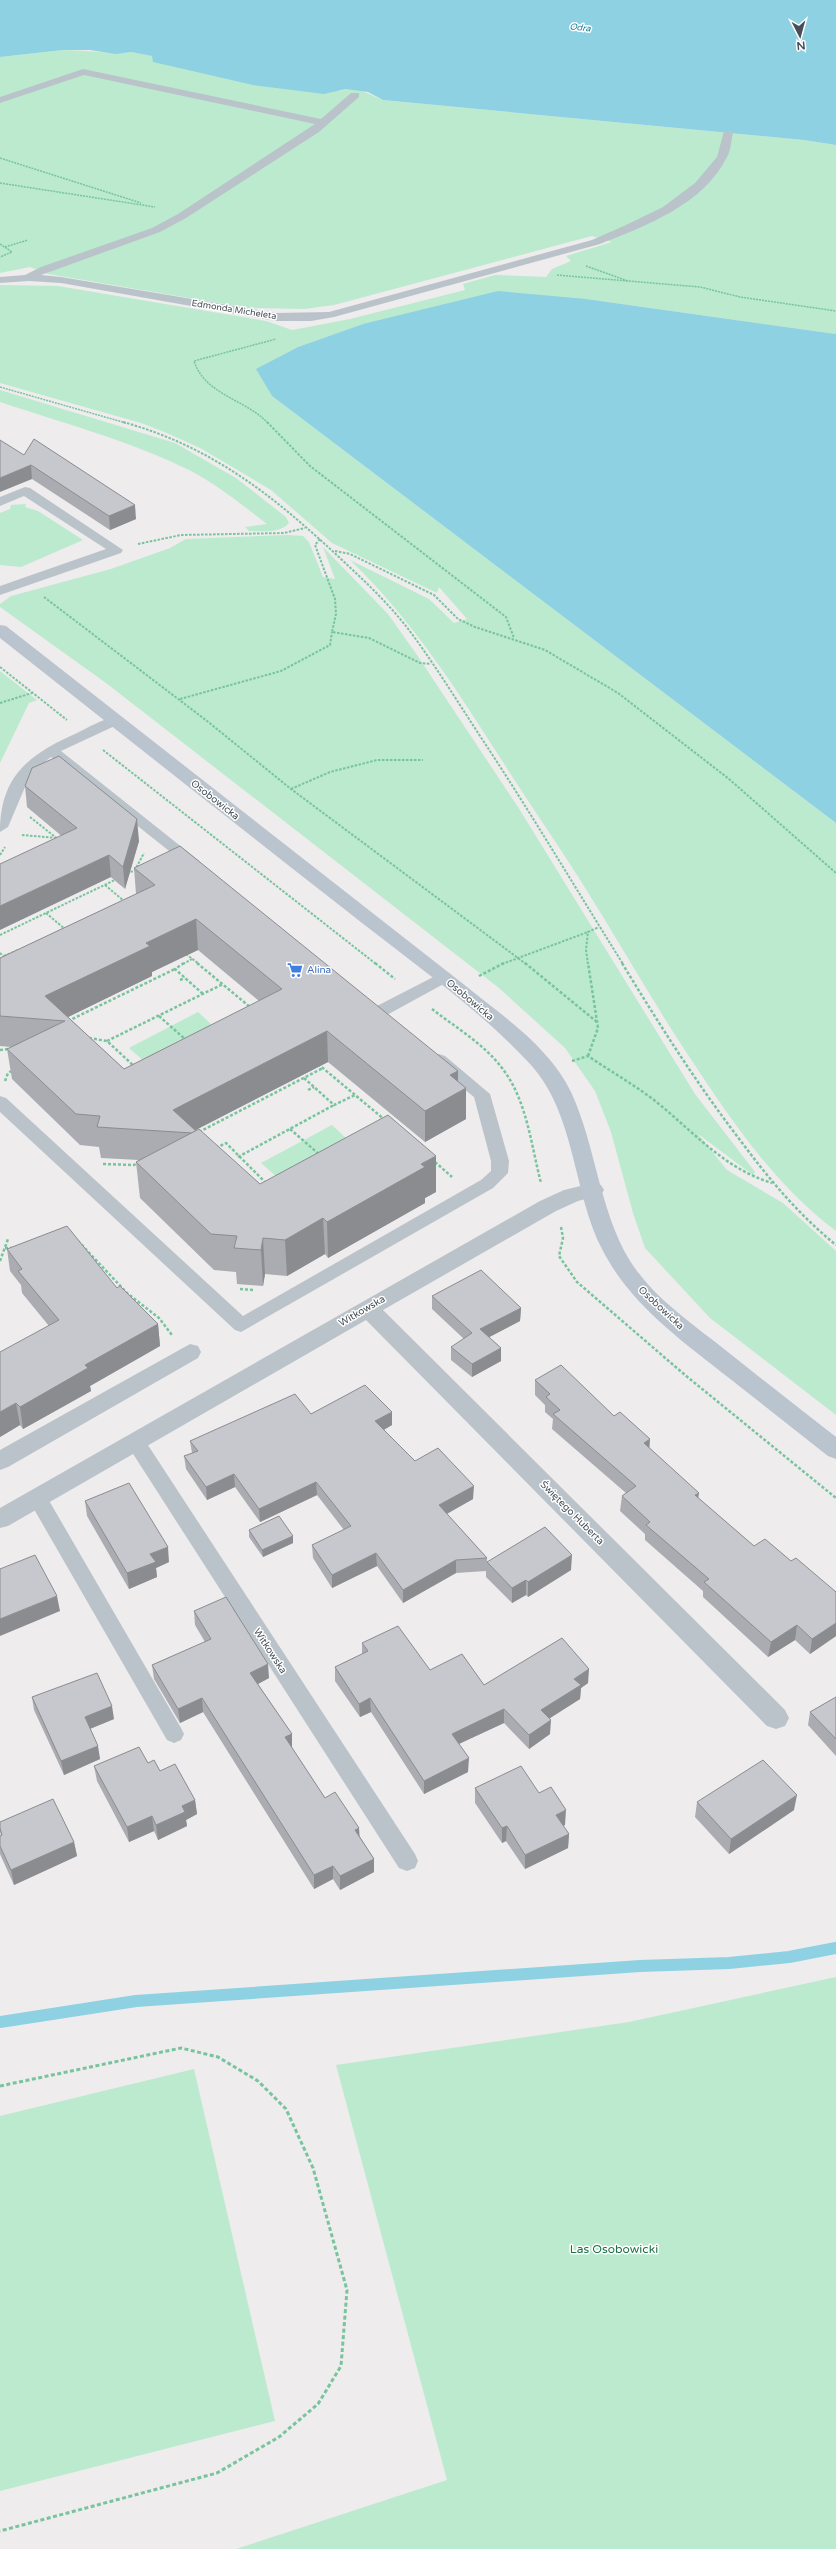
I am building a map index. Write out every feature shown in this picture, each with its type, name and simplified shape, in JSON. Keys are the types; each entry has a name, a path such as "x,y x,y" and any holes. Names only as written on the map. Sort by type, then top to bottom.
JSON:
{"street":[{"name":"Osobowicka","path":"0,630 114,721 449,982 498,1023 547,1070 559,1090 570,1117 611,1244 622,1266 646,1297 696,1340 836,1450"},
{"name":"Witkowska","path":"0,1519 548,1206 572,1195 593,1190"},
{"name":"Świętego Huberta","path":"367,1308 776,1718"},
{"path":"0,1461 190,1352"}],"lane":[{"path":"0,100 83,72 323,123"},
{"path":"29,278 45,269 156,230 182,216 282,153 323,123 355,95"},
{"name":"Edmonda Micheleta","path":"0,280 29,278 60,280 248,313 311,317 366,306 596,242 626,230 679,201 709,175 722,156 728,133"},
{"path":"0,502 25,491 116,550"},
{"path":"0,591 116,550"},
{"path":"0,827 25,771 51,750 114,721"},
{"path":"51,750 208,875"},
{"path":"379,1012 414,994 449,982"},
{"path":"365,1001 394,1024"},
{"path":"2,1094 241,1325 472,1193 487,1184 499,1172 500,1161 482,1094 429,1052"},
{"name":"Witkowska","path":"135,1441 407,1861"},
{"path":"37,1497 174,1734"}],"path":[{"path":"0,158 182,216"},
{"path":"0,183 144,204"},
{"path":"4,247 28,240"},
{"path":"0,244 12,252 0,258"},
{"path":"564,275 700,287 740,297 836,311"},
{"path":"311,317 303,332 194,361 198,373 213,388 260,415 310,466 506,617 514,638"},
{"path":"0,387 148,429 186,445 259,487 305,528 333,550 377,593 412,634 526,806 599,927 703,1092 772,1183 810,1224 836,1245"},
{"path":"116,550 139,543 181,535 284,533 305,528"},
{"path":"179,700 286,668 330,645 332,622 336,614 327,575 315,545 320,539"},
{"path":"333,550 350,554 434,595 458,619 475,627 514,638 545,650 618,693 729,778 836,874"},
{"path":"25,583 179,700 291,789 517,957 597,1022"},
{"path":"332,632 369,638 420,663 432,664"},
{"path":"0,667 414,994 502,1067 517,1094 543,1188"},
{"path":"0,703 33,693"},
{"path":"291,789 330,772 377,760 423,760"},
{"path":"27,814 63,843"},
{"path":"18,835 57,838"},
{"path":"0,935 135,870 147,847"},
{"path":"105,885 130,906"},
{"path":"117,904 124,901"},
{"path":"46,913 70,934"},
{"path":"57,932 71,925"},
{"path":"449,982 599,927"},
{"path":"588,932 586,950 598,1028 592,1041 588,1056"},
{"path":"4,956 24,947"},
{"path":"181,949 253,1009"},
{"path":"0,953 10,962"},
{"path":"63,1023 193,959"},
{"path":"175,969 203,994"},
{"path":"180,980 184,978"},
{"path":"107,1041 223,984"},
{"path":"159,1016 188,1042"},
{"path":"82,1037 107,1041 136,1067"},
{"path":"0,1050 7,1050 14,1047"},
{"path":"7,1050 12,1056"},
{"path":"588,1056 654,1101 723,1160 752,1179 772,1183"},
{"path":"547,1070 588,1056"},
{"path":"312,1059 390,1124"},
{"path":"198,1133 323,1068"},
{"path":"2,1094 8,1072 15,1069"},
{"path":"304,1078 334,1105"},
{"path":"308,1090 314,1087"},
{"path":"238,1157 355,1095"},
{"path":"290,1129 324,1159"},
{"path":"210,1152 226,1143 238,1157 271,1187"},
{"path":"429,1157 472,1193"},
{"path":"95,1164 134,1165 141,1162"},
{"path":"134,1165 139,1170"},
{"path":"560,1224 563,1238 558,1256 577,1282 685,1375 836,1498"},
{"path":"74,1238 128,1293 159,1318 174,1339 190,1352"},
{"path":"0,1261 8,1239"},
{"path":"5,1248 18,1247"},
{"path":"0,2086 182,2048 218,2056 258,2081 286,2109 313,2168 347,2290 341,2366 318,2404 279,2437 217,2473 0,2531"}],"green space":[{"path":"63,50 114,53 131,52 341,91 352,89 363,91 383,100 804,140 836,145 836,334 586,299 363,324 298,347 257,369 272,396 836,823 836,1231 811,1211 788,1188 767,1165 728,1115 675,1035 579,878 454,687 395,608 350,560 429,599 454,623 467,619 439,587 437,593 332,543 271,490 202,449 141,423 0,383 0,285 58,286 266,321 292,330 350,319 465,290 463,284 495,275 546,277 552,269 571,261 566,256 612,242 592,236 334,305 304,309 248,308 48,274 30,267 0,273 0,57"},
{"path":"0,390 175,443 236,478 286,517 289,523 285,527 276,530 249,531 245,527 267,524 229,495 189,470 120,441 0,402"},
{"path":"26,504 25,507 38,511 83,540 21,567 0,565 0,513 10,509 11,505"},
{"path":"288,535 303,536 309,542 323,577 335,579 323,547 388,614 518,807 695,1094 755,1172 753,1175 698,1134 727,1170 783,1203 836,1251 836,1415 710,1318 645,1248 633,1213 611,1132 595,1091 565,1048 499,988 106,683 0,607 0,604 11,596 111,569 170,548 186,539"},
{"path":"0,671 37,700 29,703 0,763"},
{"path":"198,1012 213,1026 144,1061 129,1048"},
{"path":"332,1125 348,1140 278,1178 261,1163"},
{"name":"Las Osobowicki","path":"836,1977 836,2549 236,2549 447,2480 336,2065 629,2022"},
{"path":"194,2069 275,2421 0,2491 0,2116"}],"water":[{"name":"Odra","path":"0,0 836,0 836,145 804,140 383,100 368,92 346,89 324,94 253,85 153,62 152,56 131,52 116,54 90,50 63,50 0,57"},
{"path":"498,291 586,299 836,334 836,823 272,396 256,369 298,347 363,324"}],"building":[{"path":"34,439 135,505 109,516 31,465 0,478 0,440 24,455"},
{"path":"59,756 137,819 123,867 109,855 0,906 0,864 77,828 25,786 32,768"},
{"path":"180,846 458,1071 450,1075 466,1088 425,1111 327,1031 173,1110 196,1131 192,1133 97,1127 100,1116 76,1114 7,1049 65,1021 0,1016 0,958 155,885 134,868","holes":["196,919 282,989 124,1069 45,996 150,946 146,943"]},
{"path":"388,1115 436,1156 421,1164 425,1167 327,1222 323,1218 285,1240 263,1238 261,1250 234,1248 237,1236 211,1234 136,1162 199,1129 260,1184"},
{"path":"67,1226 117,1288 120,1286 158,1324 85,1365 88,1368 20,1407 16,1403 0,1412 0,1352 59,1320 18,1271 22,1269 7,1249"},
{"path":"481,1270 521,1308 480,1329 501,1348 472,1364 451,1347 472,1333 432,1296"},
{"path":"561,1365 614,1416 620,1412 650,1439 644,1443 699,1493 695,1495 754,1546 765,1539 791,1561 796,1558 836,1592 836,1623 812,1639 797,1625 771,1642 704,1582 709,1579 646,1525 650,1522 622,1496 636,1486 553,1414 560,1410 546,1397 550,1394 535,1380"},
{"path":"365,1385 392,1412 375,1421 415,1461 438,1448 474,1486 439,1505 487,1558 456,1560 403,1590 376,1553 332,1575 312,1545 351,1526 316,1482 259,1509 234,1474 206,1487 184,1456 198,1451 190,1441 295,1394 311,1414"},
{"path":"129,1483 168,1547 150,1554 156,1562 127,1573 85,1501"},
{"path":"279,1516 293,1536 262,1550 249,1530"},
{"path":"545,1527 572,1555 528,1582 526,1580 512,1588 487,1562"},
{"path":"35,1555 57,1596 0,1619 0,1569"},
{"path":"226,1597 268,1664 250,1673 292,1734 285,1737 325,1798 335,1792 359,1828 355,1830 374,1859 340,1876 333,1866 314,1875 202,1698 178,1709 152,1665 211,1639 194,1611"},
{"path":"398,1626 430,1670 462,1654 484,1685 562,1638 589,1669 574,1679 581,1685 541,1710 551,1720 529,1735 504,1709 452,1734 469,1758 424,1781 370,1698 359,1704 335,1667 368,1651 362,1643"},
{"path":"97,1673 112,1706 85,1717 98,1746 61,1761 32,1697"},
{"path":"836,1697 836,1739 810,1712"},
{"path":"139,1747 148,1763 154,1760 160,1771 175,1764 195,1800 182,1806 185,1812 156,1825 152,1816 127,1827 94,1766"},
{"path":"763,1760 797,1795 731,1839 697,1802"},
{"path":"521,1766 539,1793 551,1787 566,1810 556,1815 569,1834 525,1855 507,1826 502,1828 475,1788"},
{"path":"53,1799 74,1842 11,1870 0,1846 0,1836 2,1835 0,1822"}],"waterway":[{"path":"0,2022 136,2001 640,1966 729,1963 789,1957 836,1948"}],"place":[{"name":"Alina","path":"295,970"}]}
